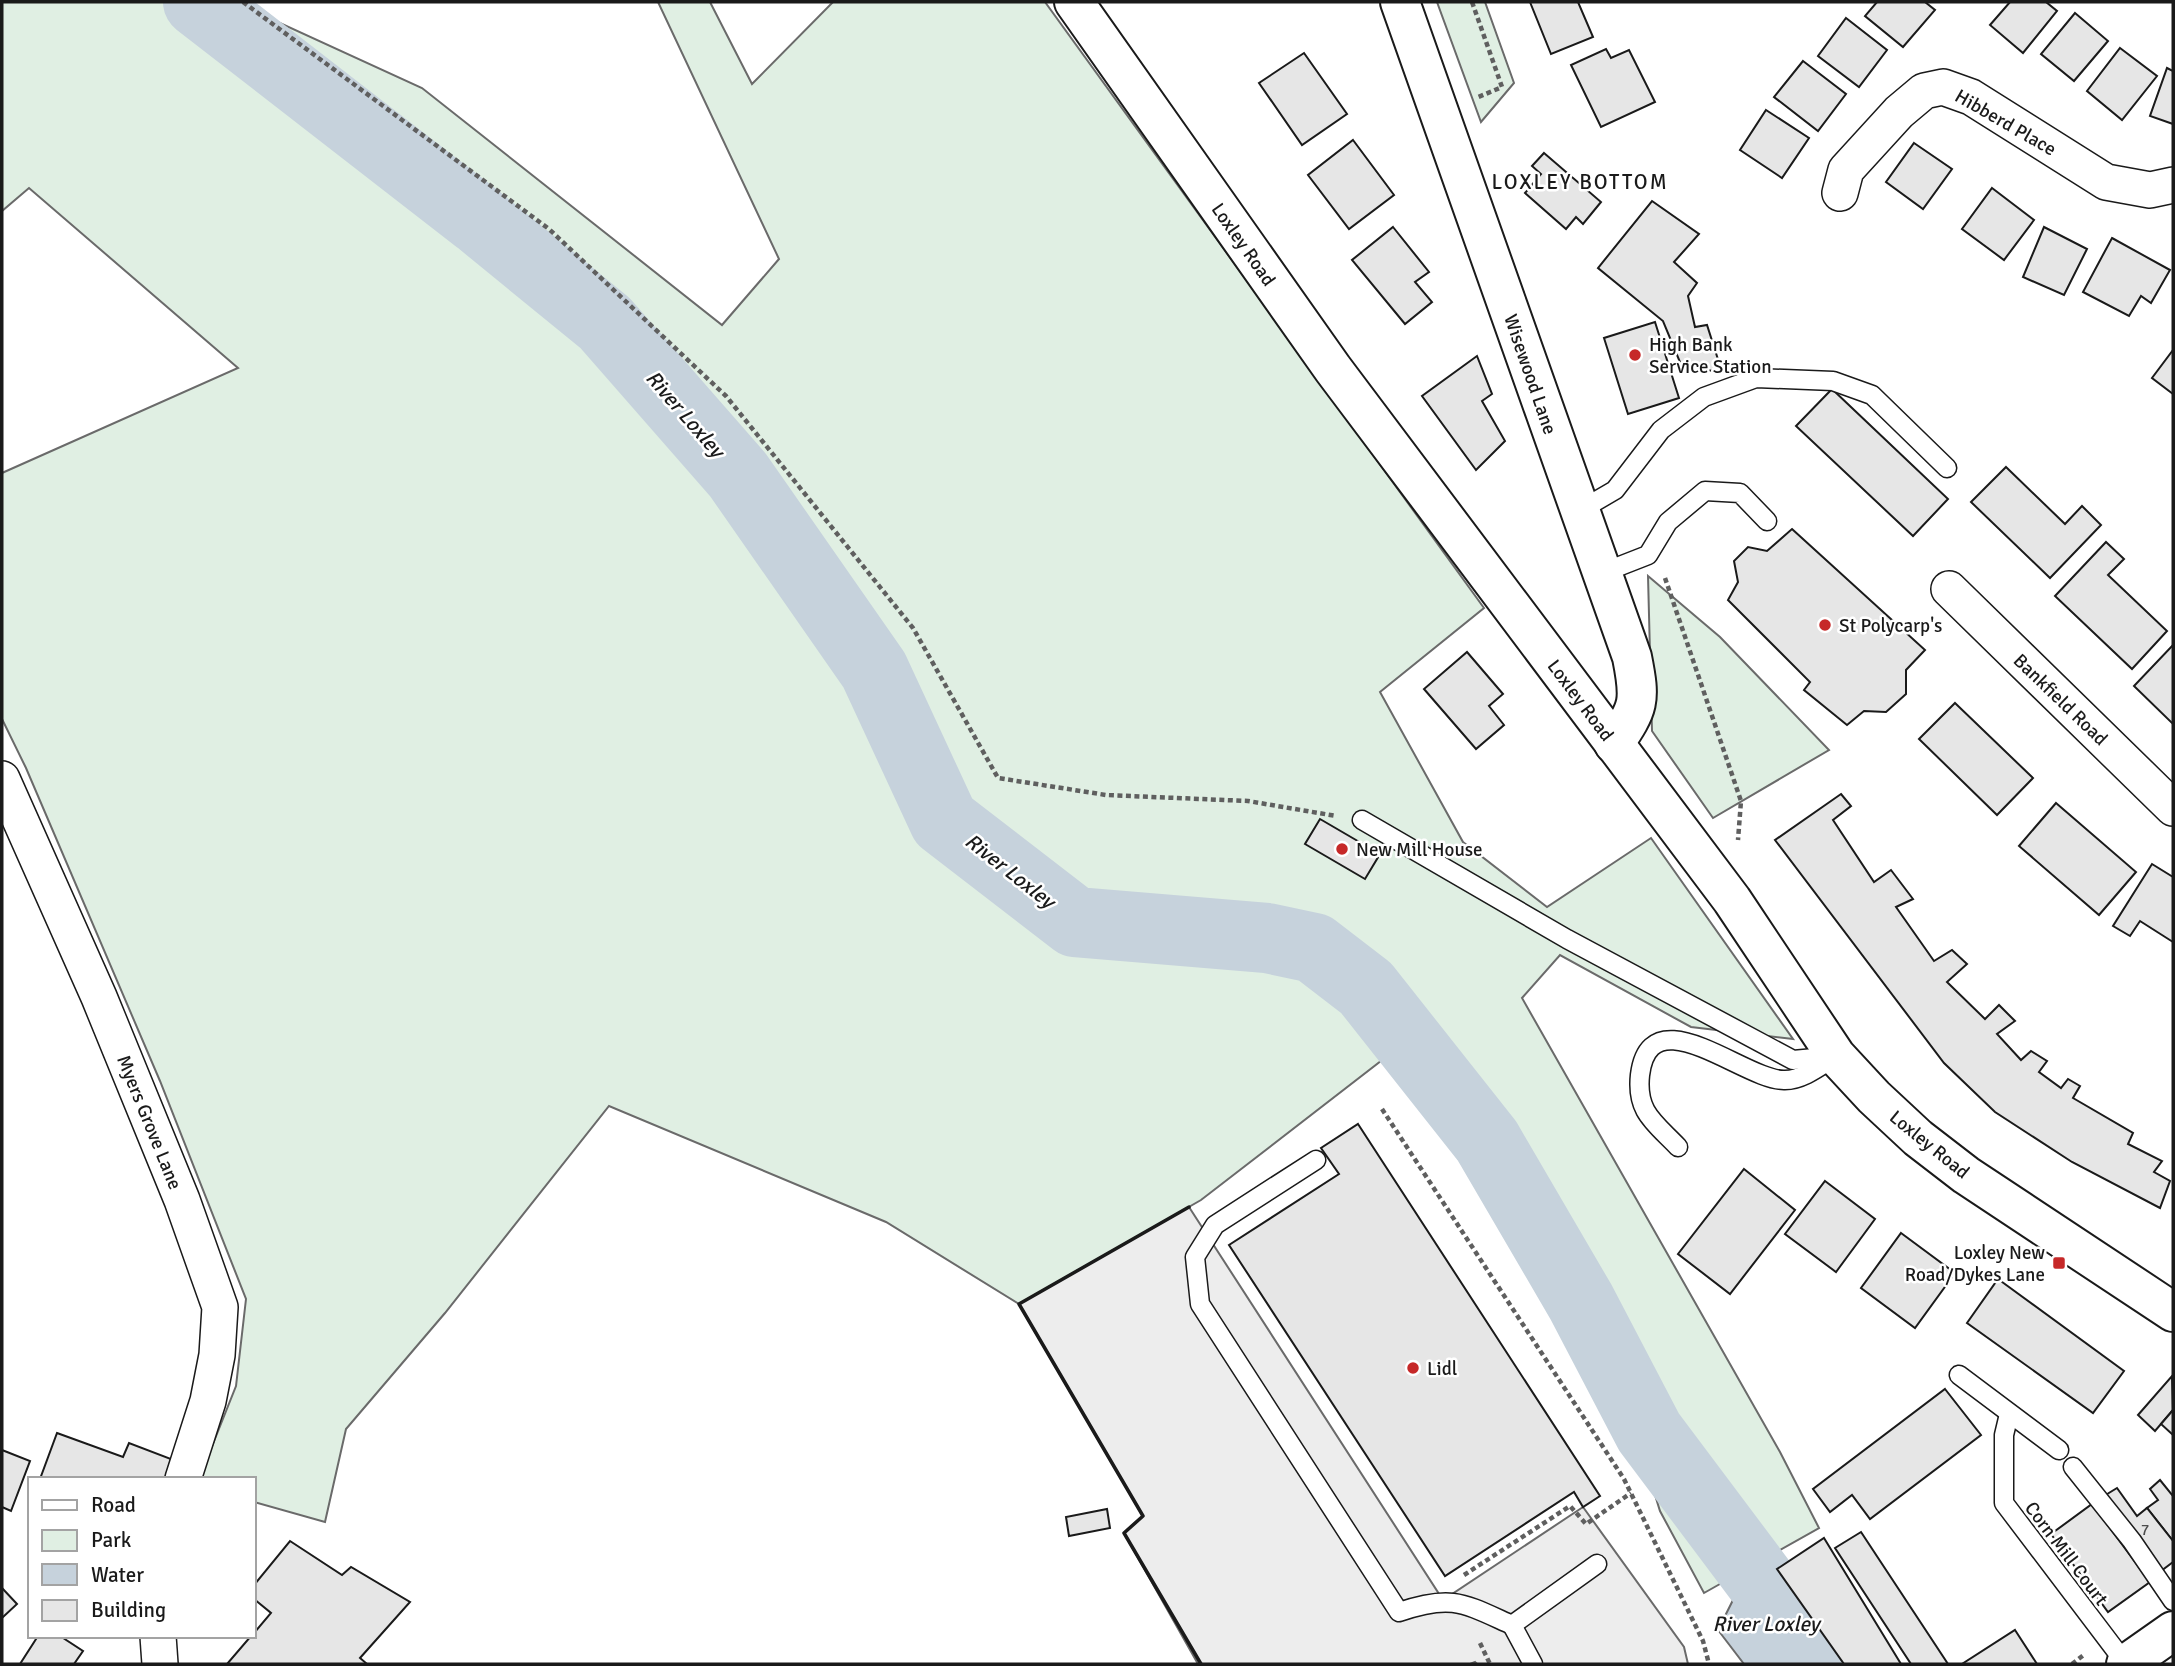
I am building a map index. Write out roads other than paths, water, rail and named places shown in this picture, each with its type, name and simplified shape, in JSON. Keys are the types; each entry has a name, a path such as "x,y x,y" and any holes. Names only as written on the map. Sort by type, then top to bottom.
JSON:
{"main road":[{"name":"Loxley Road","path":"1074,2 1333,369 1732,900 1836,1056 1882,1106 1956,1168 2173,1312"},
{"name":"Wisewood Lane","path":"1399,2 1632,657 1638,687 1634,713 1614,744"},
{"path":"2126,1664 2173,1631"}],"street":[{"name":"Hibberd Place","path":"1840,193 1846,170 1899,113 1924,91 1943,87 1971,97 2106,182 2150,190 2173,185"},
{"name":"Bankfield Road","path":"1949,589 2173,808"},
{"name":"Myers Grove Lane","path":"2,779 183,1200 220,1307 217,1354 208,1401 185,1477"},
{"path":"158,1638 160,1664"}],"lane":[{"path":"1579,511 1615,490 1661,430 1704,397 1756,379 1833,381 1872,395 1947,468"},
{"path":"1602,573 1648,555 1668,522 1705,491 1740,493 1767,521"},
{"path":"1362,820 1567,939 1793,1060 1836,1056"},
{"path":"1678,1147 1643,1111 1639,1084 1642,1059 1653,1045 1674,1040 1692,1043 1755,1072 1783,1081 1818,1068 1836,1056"},
{"path":"1317,1160 1215,1225 1195,1257 1200,1304 1399,1612 1427,1602 1461,1602 1512,1625 1534,1664"},
{"path":"1959,1375 2059,1450"},
{"name":"Corn Mill Court","path":"2009,1414 2004,1435 2004,1503 2126,1664"},
{"path":"2073,1467 2132,1541 2173,1601"},
{"path":"1512,1625 1597,1564"}],"water":[{"name":"River Loxley","path":"1750,1566 1786,1584 1844,1664 1744,1664 1718,1630"}],"waterway":[{"name":"River Loxley","path":"198,2 479,220 605,323 738,475 874,670 944,821 1075,922 1267,938 1314,948 1366,988 1487,1141 1581,1302 1649,1432 1823,1664"}],"place":[{"name":"High Bank Service Station","path":"1635,355"},
{"name":"St Polycarp's","path":"1825,625"},
{"name":"New Mill House","path":"1342,849"},
{"name":"Loxley New Road/Dykes Lane","path":"2059,1263"},
{"name":"Lidl","path":"1413,1368"}],"district":[{"name":"LOXLEY BOTTOM","path":"1580,182"}]}
